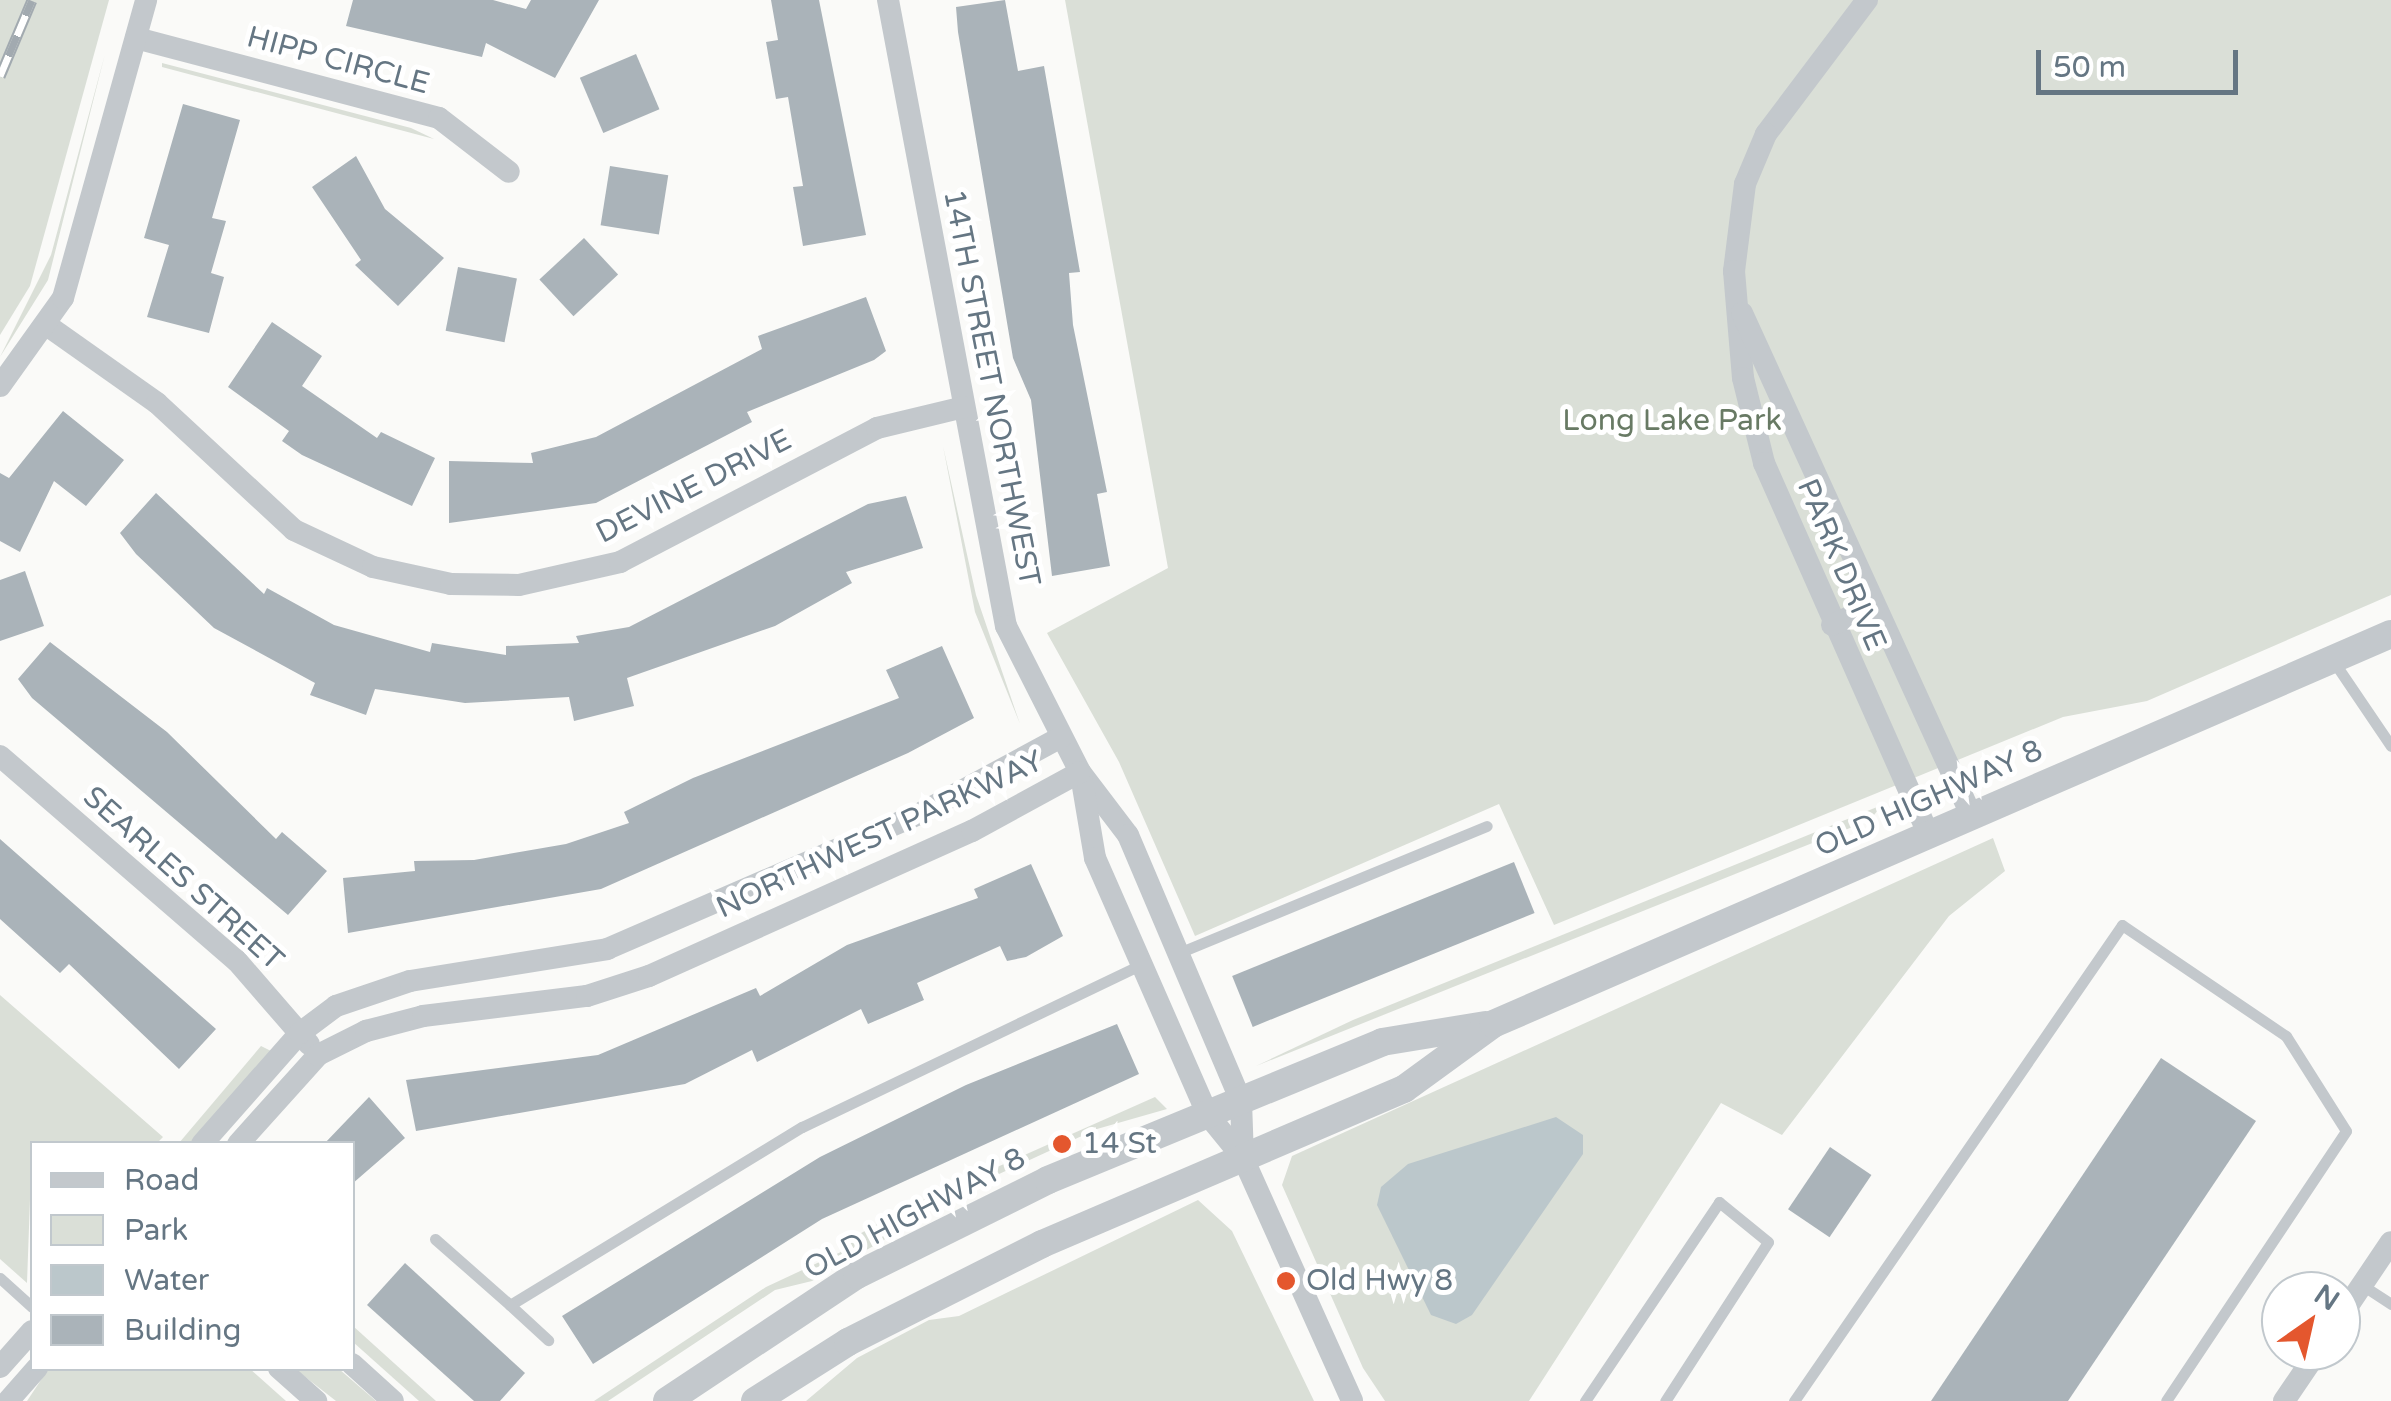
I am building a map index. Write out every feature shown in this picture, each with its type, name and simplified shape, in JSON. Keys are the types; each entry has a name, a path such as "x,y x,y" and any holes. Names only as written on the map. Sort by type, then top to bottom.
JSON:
{"street":[{"path":"0,386 48,326 75,261 146,0"},
{"name":"14TH STREET NORTHWEST","path":"888,0 1006,626 1080,772 1128,835 1242,1101 1243,1158"},
{"name":"PARK DRIVE","path":"1867,0 1781,108 1754,159 1736,241 1743,378 1776,489 1832,626 1929,836"},
{"name":"HIPP CIRCLE","path":"136,38 439,118 509,172"},
{"name":"PARK DRIVE","path":"1738,305 1972,817"},
{"name":"DEVINE DRIVE","path":"48,326 156,403 294,530 373,567 452,584 519,585 620,562 877,428 964,407"},
{"path":"1776,489 1816,472"},
{"path":"1832,626 1874,606"},
{"name":"OLD HIGHWAY 8","path":"755,1401 848,1342 1042,1244 1404,1089 1493,1024 2391,634"},
{"name":"NORTHWEST PARKWAY","path":"205,1141 300,1033 336,1006 410,981 607,949 924,812 1061,737"},
{"name":"SEARLES STREET","path":"0,756 237,961 318,1055"},
{"name":"14TH STREET NORTHWEST","path":"1080,772 1096,858 1208,1115 1243,1158 1352,1401"},
{"name":"NORTHWEST PARKWAY","path":"241,1141 318,1055 423,1016 587,996 704,950 972,831 1080,772"},
{"name":"NORTHWEST PARKWAY","path":"690,914 704,950"},
{"path":"1142,964 1176,954"},
{"name":"OLD HIGHWAY 8","path":"667,1401 857,1275 1048,1180 1382,1042 1493,1024"},
{"path":"2362,1285 2391,1242"},
{"path":"0,1366 30,1332"},
{"path":"355,1367 393,1401"},
{"path":"8,1401 34,1371"},
{"path":"282,1371 316,1401"},
{"path":"2284,1401 2304,1371"}],"lane":[{"path":"2332,659 2391,746"},
{"path":"1176,954 1487,826"},
{"path":"1794,1401 2122,925 2286,1036 2346,1130 2166,1401"},
{"path":"510,1305 802,1127 1142,964"},
{"path":"1585,1401 1719,1202 1768,1242 1665,1401"},
{"path":"435,1240 548,1340"},
{"path":"0,1278 30,1305"},
{"path":"2362,1285 2391,1304"}],"green space":[{"path":"0,0 109,0 30,286 0,335"},
{"name":"Long Lake Park","path":"1065,0 2391,0 2391,595 2147,701 2063,717 1554,925 1499,804 1195,936 1119,762 1047,633 1168,568"},
{"path":"105,54 48,280 0,357 51,255"},
{"path":"162,63 411,128 434,139 162,67"},
{"path":"943,446 976,595 1020,724 975,612"},
{"path":"1882,805 1870,820 1256,1066 1353,1020"},
{"path":"1993,838 2005,871 1949,916 1782,1135 1721,1103 1529,1401 1385,1401 1363,1368 1282,1185 1292,1156"},
{"path":"0,995 163,1137 159,1141 30,1141 27,1283 0,1259"},
{"path":"261,1046 271,1051 192,1141 181,1141"},
{"path":"1155,1097 1167,1109 1097,1129 908,1216 884,1240 812,1281 775,1290 608,1401 594,1401 766,1287 843,1251 843,1243 914,1204"},
{"path":"1198,1200 1232,1231 1314,1401 806,1401 857,1358 929,1320 959,1316"},
{"path":"355,1329 436,1401 419,1401 355,1344"},
{"path":"47,1371 252,1371 286,1401 27,1401"},
{"path":"298,1371 341,1371 376,1401 336,1401"}],"water":[{"path":"1556,1117 1583,1135 1583,1154 1472,1315 1456,1324 1431,1315 1377,1205 1381,1187 1408,1164"}],"building":[{"path":"353,0 493,0 526,9 531,0 599,0 555,78 486,43 482,57 346,26"},
{"path":"771,0 819,0 866,235 803,246 793,187 803,186 788,97 776,99 766,42 778,40"},
{"path":"1005,0 1018,71 1044,66 1080,272 1069,273 1073,325 1107,492 1097,494 1110,566 1052,576 1031,400 1013,358 958,32 956,7"},
{"path":"636,54 659,109 603,133 580,78"},
{"path":"183,104 240,120 212,218 226,221 211,273 224,277 209,333 147,317 169,245 144,238"},
{"path":"356,156 385,209 444,258 398,306 355,265 361,260 312,187"},
{"path":"610,166 668,175 659,234 601,225"},
{"path":"584,238 618,275 573,316 539,280"},
{"path":"458,267 517,278 504,342 446,331"},
{"path":"866,297 886,351 874,360 747,412 752,422 596,503 449,523 449,461 533,463 531,453 596,437 762,349 758,336"},
{"path":"272,322 322,356 302,386 377,438 381,432 435,458 412,506 302,455 282,441 289,431 228,387"},
{"path":"63,411 124,460 86,506 54,481 20,552 0,541 0,473 9,478"},
{"path":"156,493 264,594 267,588 334,625 430,652 432,643 506,655 506,646 579,643 576,636 629,627 868,504 906,496 923,548 846,572 852,583 775,626 627,678 634,706 574,721 569,697 465,703 375,689 366,715 310,695 315,683 214,628 136,554 120,533"},
{"path":"25,571 44,626 0,641 0,580"},
{"path":"50,642 167,732 276,839 282,832 327,871 288,915 32,698 18,679"},
{"path":"942,646 974,718 908,753 601,889 348,933 343,878 415,871 414,861 474,860 566,844 629,823 624,812 693,778 899,698 886,670"},
{"path":"0,839 216,1029 179,1069 69,964 60,973 0,919"},
{"path":"1514,862 1535,913 1253,1027 1232,976"},
{"path":"1031,864 1063,936 1026,957 1007,961 1000,946 917,983 924,1000 868,1024 861,1009 757,1062 752,1050 685,1084 416,1131 406,1080 598,1055 756,988 760,996 847,945 978,898 974,889"},
{"path":"1117,1024 1139,1074 822,1219 593,1364 562,1316 820,1157 966,1085"},
{"path":"2161,1058 2256,1121 2068,1401 1931,1401"},
{"path":"369,1097 405,1138 355,1181 355,1141 327,1141"},
{"path":"1830,1147 1871,1175 1830,1237 1788,1209"},
{"path":"405,1263 525,1373 500,1401 474,1401 367,1305"}],"railway":[{"path":"0,76 32,0"}],"place":[{"name":"14 St","path":"1062,1144"},
{"name":"Old Hwy 8","path":"1286,1281"}]}
